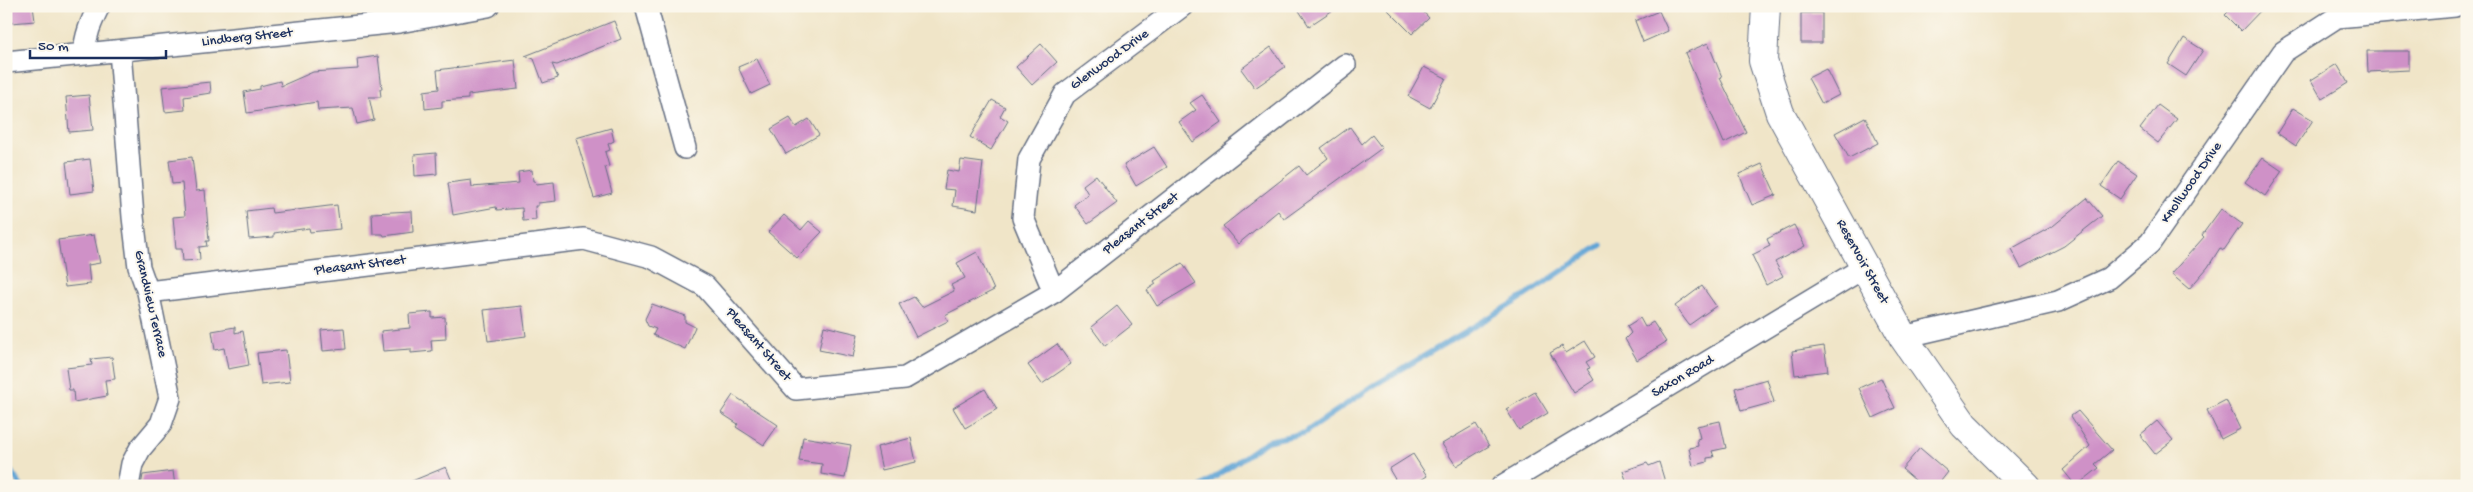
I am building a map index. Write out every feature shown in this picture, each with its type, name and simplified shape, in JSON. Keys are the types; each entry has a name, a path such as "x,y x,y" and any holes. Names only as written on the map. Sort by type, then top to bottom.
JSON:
{"street":[{"path":"84,54 89,24 99,6"},
{"name":"Lindberg Street","path":"6,62 399,22 488,6"},
{"path":"646,6 685,148"},
{"name":"Glenwood Drive","path":"1054,292 1023,218 1030,159 1065,94 1182,6"},
{"name":"Reservoir Street","path":"1766,6 1763,61 1780,113 1903,337 1964,425 2026,486"},
{"name":"Knollwood Drive","path":"1903,337 2058,301 2109,278 2150,242 2283,52 2337,17 2455,6"},
{"name":"Grandview Terrace","path":"120,51 133,217 139,267 148,292 170,398 160,424 140,449 132,464 128,486"},
{"name":"Pleasant Street","path":"148,292 584,239 650,257 706,286 796,388 905,378 1054,292 1346,64"},
{"name":"Saxon Road","path":"1502,486 1865,268"}],"building":[{"path":"10,6 33,6 35,21 11,23"},
{"path":"1296,6 1339,6 1309,26"},
{"path":"1384,6 1418,6 1429,18 1412,34"},
{"path":"2234,6 2265,6 2241,31 2225,15"},
{"path":"1659,11 1668,31 1643,42 1635,21"},
{"path":"1801,13 1822,13 1822,43 1801,43"},
{"path":"614,21 621,39 557,65 552,64 558,78 543,83 534,59 525,56"},
{"path":"2184,38 2203,50 2186,76 2168,64"},
{"path":"1708,43 1722,77 1720,78 1746,132 1724,143 1685,53"},
{"path":"1041,44 1057,62 1032,85 1016,67"},
{"path":"1271,47 1285,67 1255,88 1241,69"},
{"path":"2367,51 2409,51 2409,70 2368,72"},
{"path":"378,56 382,89 380,89 381,97 369,97 374,120 357,124 353,108 318,110 317,102 247,113 244,92 260,89 260,86 280,81 281,86 313,72 358,69 357,59"},
{"path":"757,59 770,85 751,94 738,67"},
{"path":"515,60 518,89 468,95 468,99 442,101 442,107 425,109 424,91 439,89 437,70"},
{"path":"2337,64 2348,83 2322,99 2311,80"},
{"path":"1424,67 1446,78 1430,108 1408,96"},
{"path":"1826,69 1839,95 1822,104 1808,78"},
{"path":"210,82 211,93 184,97 185,110 165,112 162,87"},
{"path":"89,95 93,130 69,132 66,97"},
{"path":"1202,95 1221,122 1193,142 1179,122 1196,110 1190,103"},
{"path":"992,100 1005,107 1000,116 1008,121 991,150 970,137"},
{"path":"2158,105 2177,119 2158,143 2140,129"},
{"path":"2293,108 2313,120 2296,146 2277,133"},
{"path":"1865,117 1878,143 1849,158 1835,133"},
{"path":"790,118 796,127 809,119 819,135 786,154 771,129"},
{"path":"1350,127 1362,144 1372,135 1382,148 1284,219 1278,211 1238,244 1223,226 1299,166 1306,175 1328,158 1321,148"},
{"path":"611,128 614,141 608,144 610,150 605,152 609,166 605,167 612,193 594,198 576,138"},
{"path":"1154,147 1167,167 1136,186 1124,165"},
{"path":"436,153 437,174 415,176 414,155"},
{"path":"192,157 196,191 205,190 209,241 206,241 207,246 199,247 200,260 183,261 182,249 176,249 173,217 185,216 182,183 172,184 169,160"},
{"path":"2263,158 2282,171 2265,196 2245,182"},
{"path":"90,159 94,191 70,194 66,162"},
{"path":"961,160 983,163 977,210 953,206 955,190 944,189 947,170 959,172"},
{"path":"2118,161 2137,174 2120,199 2101,186"},
{"path":"1762,164 1776,195 1752,205 1739,174"},
{"path":"532,170 533,181 536,184 554,182 556,201 538,203 538,206 535,206 536,220 523,221 522,208 497,210 496,207 453,215 448,183 471,180 472,187 519,183 518,172"},
{"path":"1096,175 1117,203 1088,224 1074,205 1088,194 1083,185"},
{"path":"2087,198 2102,216 2064,246 2021,268 2011,249 2053,226"},
{"path":"337,205 340,229 310,232 309,228 274,233 274,237 249,239 246,211 271,208 272,213"},
{"path":"2221,209 2242,224 2224,250 2220,248 2208,267 2189,289 2171,274 2204,237 2202,235"},
{"path":"412,211 413,232 384,236 383,234 373,234 372,213"},
{"path":"784,215 801,230 809,221 822,232 797,258 768,232"},
{"path":"1794,225 1805,246 1775,262 1783,276 1766,285 1752,255 1770,246 1767,239"},
{"path":"94,235 100,263 88,265 90,284 65,287 58,240"},
{"path":"977,252 994,290 945,315 948,321 916,337 899,304 914,297 922,307 954,291 951,285 965,278 957,263"},
{"path":"1182,263 1196,283 1157,306 1147,290 1156,284 1154,281"},
{"path":"1702,286 1716,306 1689,325 1675,306"},
{"path":"652,304 685,316 685,322 695,327 685,349 653,335 656,329 648,326 645,319"},
{"path":"522,306 526,336 488,341 484,310"},
{"path":"1117,306 1132,325 1105,346 1091,327"},
{"path":"432,312 432,318 445,317 446,339 431,340 432,351 411,353 411,349 383,351 381,331 410,328 409,314"},
{"path":"1640,318 1645,327 1653,322 1666,342 1637,360 1625,339 1631,333 1627,326"},
{"path":"824,326 858,334 853,357 819,350"},
{"path":"235,327 235,333 243,331 249,365 228,369 224,348 215,350 212,331"},
{"path":"344,328 346,349 323,351 321,330"},
{"path":"1585,341 1595,357 1586,362 1590,368 1587,369 1594,380 1574,393 1550,353 1562,346 1566,353"},
{"path":"1057,344 1071,364 1042,384 1028,365"},
{"path":"1824,346 1828,371 1795,375 1792,351"},
{"path":"286,350 290,382 261,385 257,353"},
{"path":"112,357 115,379 105,380 107,396 74,402 73,390 69,390 66,368 92,365 91,359"},
{"path":"1881,378 1895,408 1873,418 1859,388"},
{"path":"1767,379 1774,402 1741,411 1735,388"},
{"path":"985,389 997,409 965,428 953,408"},
{"path":"1535,392 1548,413 1519,430 1506,409"},
{"path":"733,395 778,425 764,445 736,427 738,424 721,413"},
{"path":"2226,400 2240,429 2221,439 2207,410"},
{"path":"2078,411 2112,450 2095,464 2099,468 2076,486 2063,470 2090,446 2071,416"},
{"path":"1720,421 1726,448 1712,451 1714,457 1707,458 1707,462 1693,466 1689,448 1698,446 1697,439 1700,438 1697,426"},
{"path":"2157,421 2173,440 2155,454 2140,435"},
{"path":"1476,424 1489,446 1456,466 1442,444"},
{"path":"803,437 851,445 845,478 821,474 822,464 799,461"},
{"path":"911,438 916,462 882,470 877,447"},
{"path":"1920,448 1948,472 1937,486 1922,486 1902,469"},
{"path":"1413,454 1427,476 1412,486 1399,486 1389,469"},
{"path":"1659,462 1665,482 1654,486 1628,486 1623,471 1647,463 1649,466"},
{"path":"446,467 454,486 400,486"},
{"path":"173,471 175,486 141,486 143,475"}],"waterway":[{"path":"1202,486 1267,441 1304,433 1373,386 1517,301 1601,245"},
{"path":"6,464 21,486"}]}
